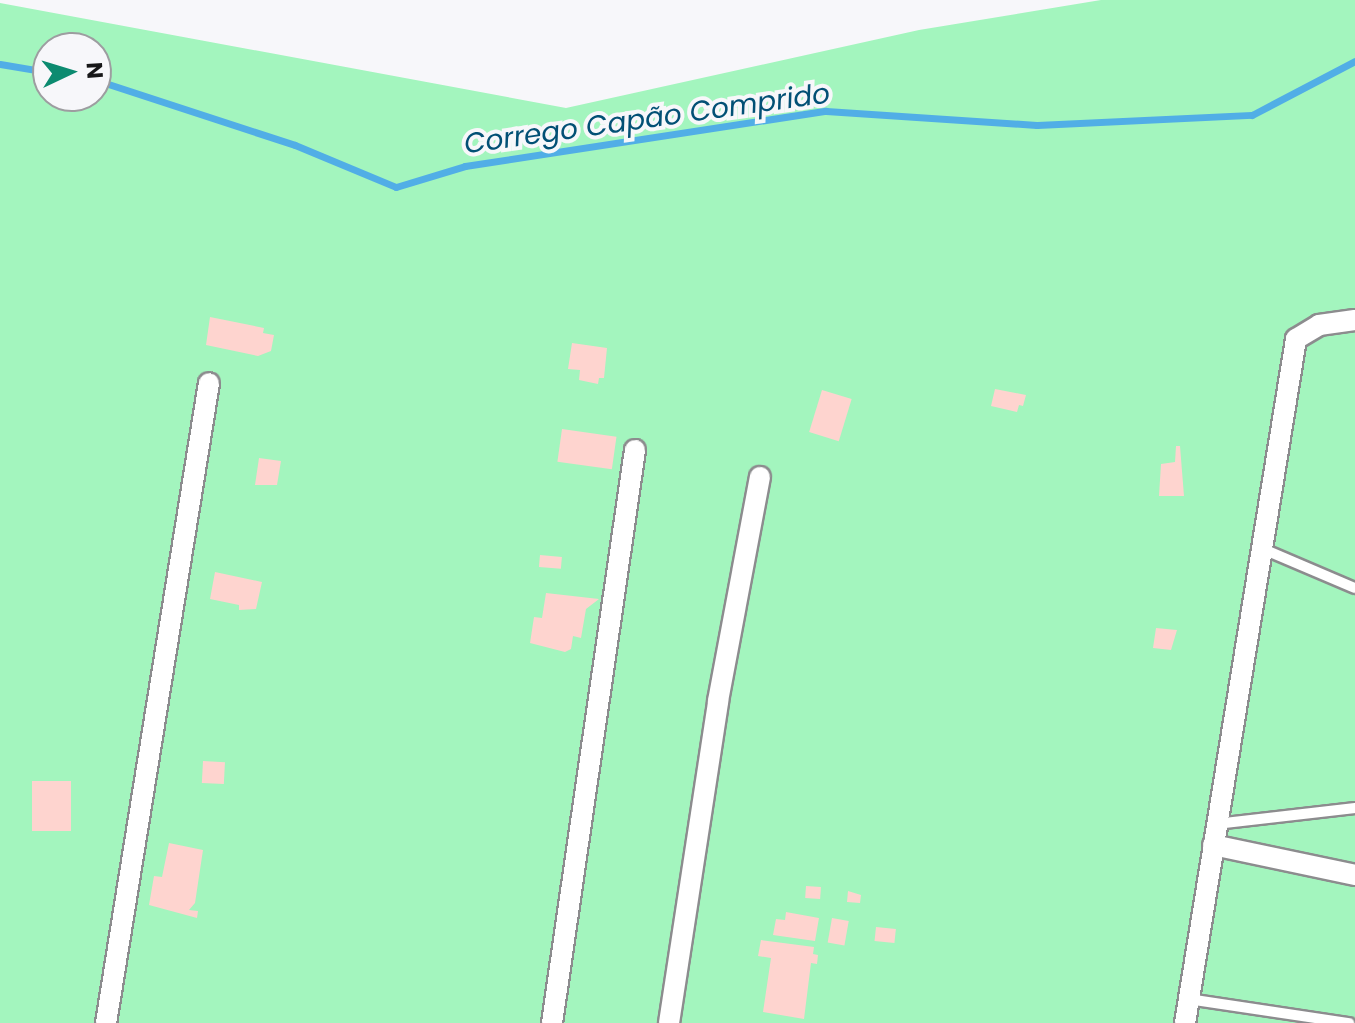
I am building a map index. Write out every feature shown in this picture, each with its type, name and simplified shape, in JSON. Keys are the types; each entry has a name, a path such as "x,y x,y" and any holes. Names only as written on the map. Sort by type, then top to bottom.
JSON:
{"street":[{"path":"1185,1023 1296,339 1319,325 1355,320"},
{"path":"106,1023 209,383"},
{"path":"552,1023 635,450"},
{"path":"669,1023 718,701 760,477"},
{"path":"1213,845 1355,875"}],"lane":[{"path":"1261,548 1355,588"},
{"path":"1216,824 1355,808"},
{"path":"1188,999 1349,1023"}],"green space":[{"path":"1101,0 1355,0 1355,1023 0,1023 0,3 566,108 919,30"}],"building":[{"path":"210,317 264,328 263,333 274,335 271,351 258,356 206,345"},
{"path":"572,343 607,348 604,378 599,378 598,384 579,380 580,370 568,369"},
{"path":"995,389 1026,395 1023,406 1019,405 1017,412 991,406"},
{"path":"822,390 852,399 839,441 809,432"},
{"path":"562,429 616,437 612,469 557,462"},
{"path":"1176,446 1180,446 1184,496 1159,496 1161,464 1175,462"},
{"path":"259,458 281,461 277,485 255,485"},
{"path":"540,555 562,557 561,569 539,567"},
{"path":"215,572 262,582 256,609 239,610 239,605 210,599"},
{"path":"546,593 599,599 586,609 581,638 573,636 571,649 565,652 530,643 534,617 542,618"},
{"path":"1156,628 1177,630 1171,650 1153,648"},
{"path":"203,761 225,762 224,784 202,783"},
{"path":"32,781 71,781 71,831 32,831"},
{"path":"169,843 203,850 195,903 189,910 198,911 197,918 149,905 154,876 162,877"},
{"path":"806,886 821,887 820,899 805,898"},
{"path":"848,891 861,895 860,903 847,902"},
{"path":"786,912 819,918 815,941 773,935 776,919 785,920"},
{"path":"832,918 849,921 844,946 828,943"},
{"path":"876,927 896,929 894,943 875,941"},
{"path":"761,940 814,947 813,954 818,955 817,964 811,963 804,1019 763,1012 771,958 758,956"}],"waterway":[{"name":"Corrego Capão Comprido","path":"112,85 295,145 396,187 465,166 826,111 1037,125 1252,115 1355,61"},
{"name":"Corrego Capão Comprido","path":"0,64 32,69"}]}
